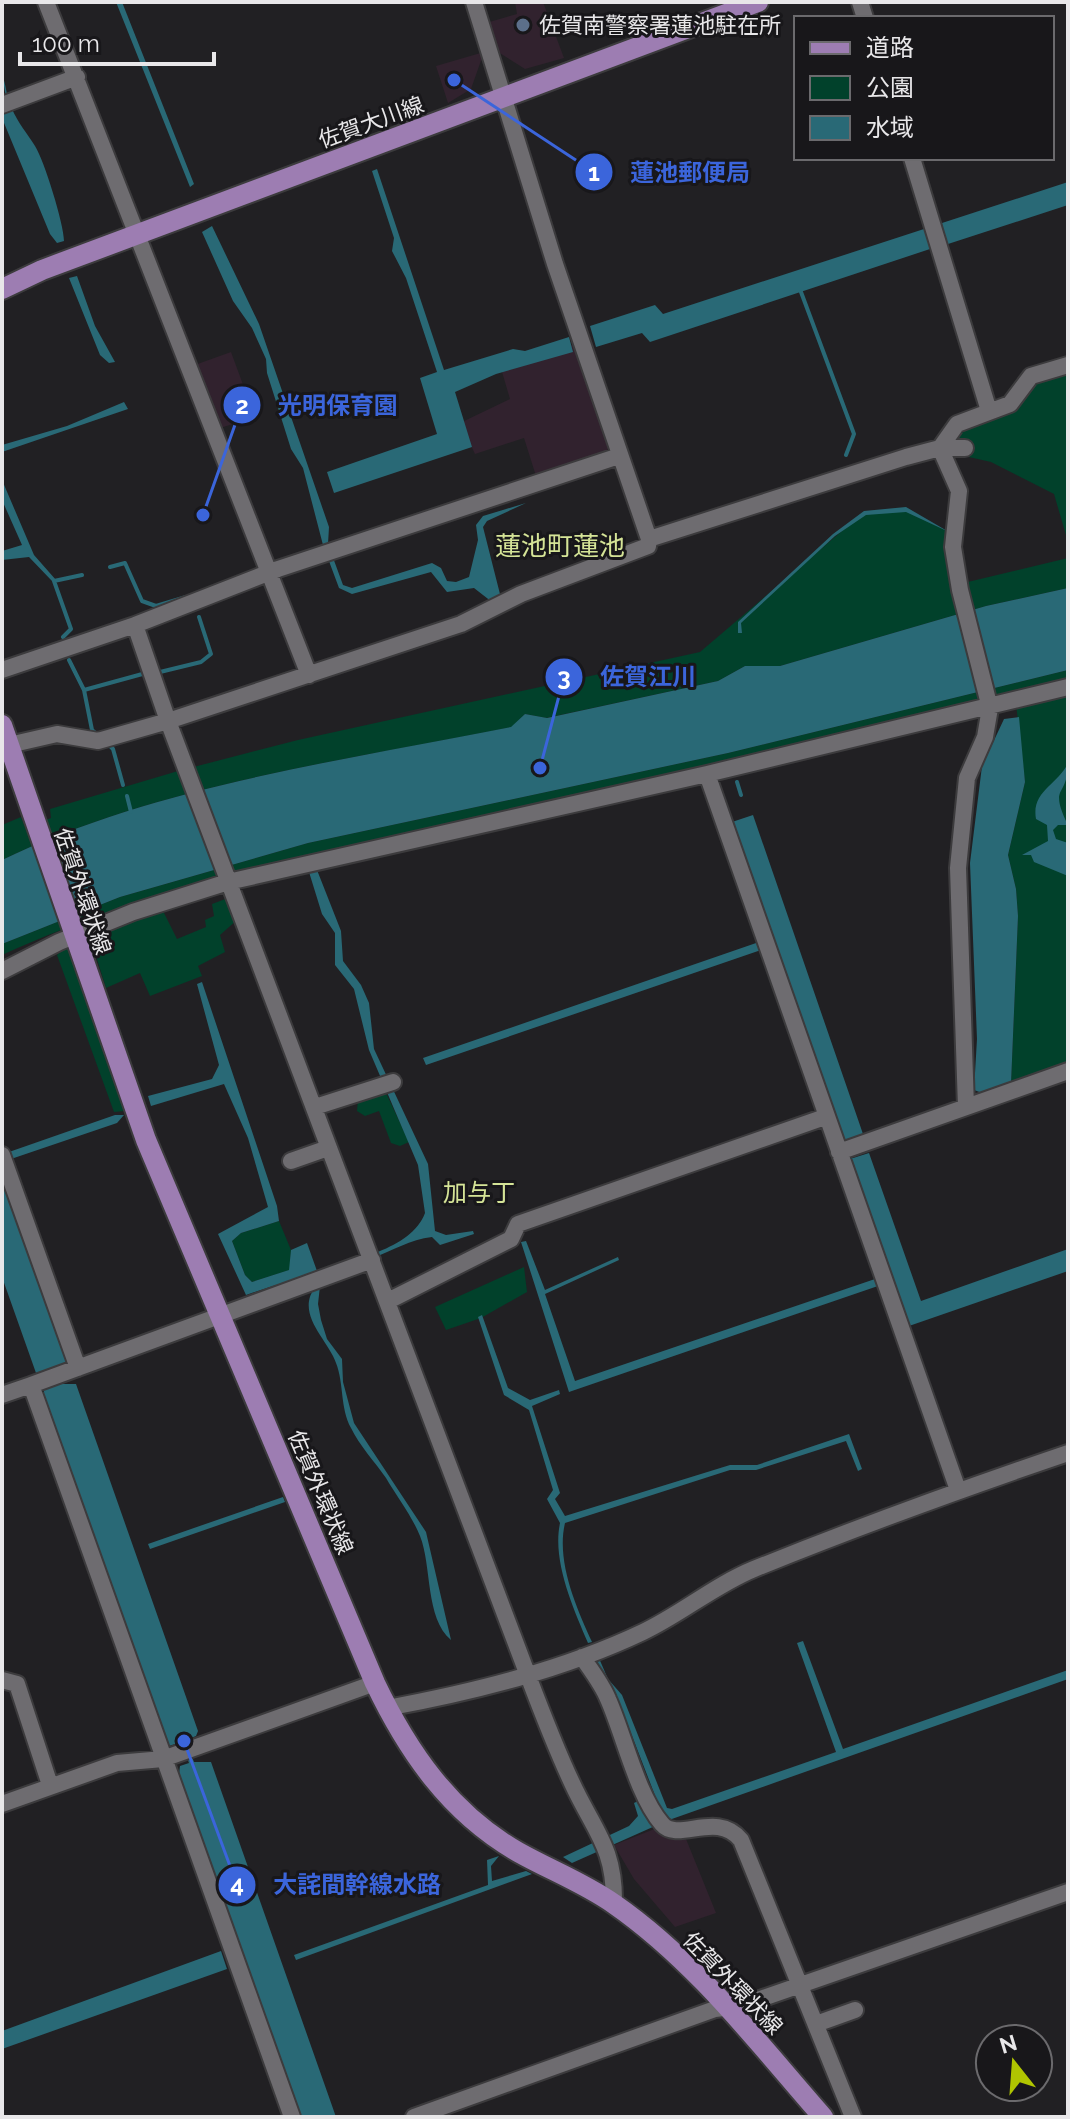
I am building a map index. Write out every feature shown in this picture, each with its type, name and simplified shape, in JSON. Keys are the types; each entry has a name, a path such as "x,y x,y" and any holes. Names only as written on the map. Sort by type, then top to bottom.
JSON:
{"main road":[{"name":"佐賀大川線","path":"2,289 139,234 758,2"},
{"name":"佐賀外環状線","path":"2,725 146,1140 375,1683 414,1756 450,1801 517,1852 614,1904 687,1965 727,2006 823,2117"}],"street":[{"path":"9,745 57,734 104,740 168,721 461,624 521,594 648,546 649,539 619,456 474,2"},
{"path":"48,5 309,675"},
{"path":"6,104 77,77"},
{"path":"913,160 989,411"},
{"path":"940,448 957,424 1010,404 1031,376 1068,365"},
{"path":"649,539 805,486 940,448 965,448"},
{"path":"940,448 959,491 953,547 961,595 989,705 985,737 967,778 958,868 966,1107"},
{"path":"2,670 135,625 329,552 619,456"},
{"path":"135,625 188,775 527,1673 564,1765 604,1842 615,1871 614,1904"},
{"path":"2,971 72,933 227,879 707,774 1068,687"},
{"path":"707,774 958,1490"},
{"path":"839,1152 1068,1071"},
{"path":"315,1107 387,1084"},
{"path":"388,1301 511,1239 518,1224 825,1117"},
{"path":"291,1161 328,1148"},
{"path":"2,1155 78,1368"},
{"path":"2,1395 370,1256"},
{"path":"31,1385 292,2117"},
{"path":"387,1708 470,1692 582,1657 651,1628 751,1571 958,1490 1068,1453"},
{"path":"582,1657 607,1695 646,1794 665,1827 673,1830 723,1827 734,1831 741,1840 853,2117"},
{"path":"2,1680 17,1684 50,1785"},
{"path":"2,1804 117,1763 163,1759 375,1683"},
{"path":"414,2117 727,2006 740,2006 1068,1892"},
{"path":"816,2024 855,2010"}],"shaded area":[{"path":"515,2 543,2 564,58 525,69 495,50 486,23 517,14"},
{"path":"484,52 471,89 448,103 436,66"},
{"path":"577,344 610,445 605,454 536,476 524,438 475,454 460,423 510,399 500,365"},
{"path":"231,352 255,417 217,429 192,366"},
{"path":"657,1828 684,1834 716,1913 675,1927 634,1879 614,1845"}],"green space":[{"path":"1068,369 1068,542 1054,494 991,462 960,455 954,438 961,425 1012,407 1031,380"},
{"path":"906,510 951,533 948,557 951,586 1068,558 1068,588 986,606 780,666 745,666 718,681 546,718 525,714 512,727 318,764 186,794 61,834 2,860 2,825 21,817 25,827 51,818 50,809 178,771 298,740 700,652 863,513"},
{"path":"1068,670 1068,682 705,770 701,785 628,801 623,789 387,838 228,876 75,924 2,955 2,944 120,897 308,843 728,753"},
{"path":"1068,690 1068,1063 1011,1084 1018,916 1008,855 1025,782 1016,704"},
{"path":"228,898 237,920 220,935 225,952 198,966 202,976 150,996 140,973 106,988 90,937 161,907 177,939 206,927 205,920 214,916 212,904"},
{"path":"68,945 125,1111 114,1112 57,955"},
{"path":"380,1093 387,1095 409,1142 400,1146 391,1143 379,1111 365,1116 357,1111 358,1099"},
{"path":"279,1221 291,1250 290,1270 252,1282 245,1275 232,1241 241,1233"},
{"path":"524,1267 527,1292 481,1318 446,1330 435,1307"}],"water":[{"path":"116,2 122,2 194,184 190,187"},
{"path":"2,74 10,105 43,164 64,241 57,243 50,234 2,118 6,98"},
{"path":"377,169 444,370 513,349 525,351 569,337 573,352 496,374 455,392 472,447 334,493 327,472 437,434 420,378 437,372 406,278 392,251 394,238 372,171"},
{"path":"1068,182 1068,205 948,244 945,236 928,241 930,249 650,342 642,333 596,347 590,326 655,305 663,314 924,229 927,236 943,231 942,223"},
{"path":"212,226 259,324 329,527 328,544 343,585 352,588 432,563 441,568 447,581 456,582 469,577 478,540 476,525 483,516 526,503 487,521 483,527 501,598 492,602 474,588 447,592 431,572 352,594 339,588 323,545 303,468 291,449 267,373 266,359 252,328 233,301 202,232"},
{"path":"77,276 95,326 115,362 109,363 100,355 69,278"},
{"path":"124,402 128,409 2,452 2,445 67,426"},
{"path":"2,480 34,555 56,580 52,581 29,557 2,560 2,551 22,545 2,500"},
{"path":"906,507 949,532 906,512 866,515 835,536 741,623 742,633 738,633 738,622 833,534 864,511"},
{"path":"1068,588 1068,670 728,753 308,843 120,897 2,944 2,860 61,834 122,813 252,778 511,727 525,714 547,718 718,681 745,666 780,666 986,606"},
{"path":"1019,717 1025,782 1008,855 1018,916 1011,1084 985,1094 974,1090 977,1039 970,863 982,766 1004,719"},
{"path":"1068,763 1059,797 1068,825 1058,825 1053,830 1056,839 1068,843 1068,876 1034,862 1031,855 1022,855 1048,841 1047,825 1036,819 1037,802"},
{"path":"753,815 863,1134 843,1142 732,822"},
{"path":"317,870 341,931 343,961 361,985 369,1003 374,1049 428,1164 435,1231 446,1235 473,1231 474,1234 440,1245 432,1237 416,1240 372,1258 246,1295 218,1234 268,1207 248,1138 224,1084 151,1106 148,1096 212,1079 219,1065 197,984 202,982 277,1206 279,1221 241,1233 232,1241 245,1275 252,1282 289,1270 291,1250 307,1243 317,1271 362,1258 407,1236 418,1226 425,1213 418,1165 369,1050 354,989 335,965 335,933 322,914 309,872"},
{"path":"759,942 761,950 426,1065 423,1058"},
{"path":"115,1115 124,1115 117,1123 11,1159 9,1152"},
{"path":"869,1153 921,1301 1068,1249 1068,1271 909,1326 850,1159"},
{"path":"2,1176 69,1361 55,1368 60,1384 76,1384 198,1731 196,1736 186,1740 194,1762 211,1762 336,2117 301,2117 179,1774 180,1766 189,1763 181,1742 169,1746 165,1742 43,1399 44,1390 54,1385 49,1370 36,1373 2,1277"},
{"path":"526,1241 545,1290 618,1257 619,1260 545,1294 575,1381 875,1279 878,1286 569,1392 521,1242"},
{"path":"316,1286 320,1286 318,1304 327,1339 342,1359 343,1382 354,1423 426,1532 451,1640 437,1619 424,1548 417,1529 386,1478 358,1441 348,1420 336,1363 311,1316 310,1296"},
{"path":"482,1315 508,1388 530,1400 559,1390 560,1394 532,1406 560,1493 555,1499 565,1516 730,1465 757,1465 849,1434 862,1469 858,1471 846,1441 756,1470 730,1470 565,1523 565,1568 592,1642 588,1643 561,1568 560,1523 547,1499 553,1490 529,1410 504,1395 478,1317"},
{"path":"283,1497 285,1502 150,1549 148,1544"},
{"path":"803,1641 843,1749 1068,1670 1068,1679 669,1820 661,1811 617,1697 595,1658 598,1656 608,1679 622,1695 667,1808 672,1809 836,1752 797,1643"},
{"path":"642,1799 655,1826 572,1863 563,1857 629,1826 638,1816 634,1803"},
{"path":"499,1856 491,1866 492,1881 526,1871 532,1874 296,1960 294,1955 488,1885 487,1860"},
{"path":"221,1951 227,1969 2,2049 2,2031"}],"waterway":[{"path":"801,292 854,434 846,455"},
{"path":"110,567 125,563 142,601 156,606 186,597"},
{"path":"63,637 71,629 54,581 82,575"},
{"path":"160,672 201,662 211,654 199,617"},
{"path":"69,660 84,690 92,730 98,735"},
{"path":"84,690 146,673"},
{"path":"107,743 113,749 123,785"},
{"path":"737,782 741,795"},
{"path":"127,796 131,812"}],"place":[{"name":"佐賀南警察署蓮池駐在所","path":"523,25"},
{"name":"蓮池郵便局","path":"454,80"},
{"name":"光明保育園","path":"203,515"},
{"name":"佐賀江川","path":"540,768"},
{"name":"大詫間幹線水路","path":"184,1741"}],"district":[{"name":"蓮池町蓮池","path":"560,546"},
{"name":"加与丁","path":"479,1193"}]}
